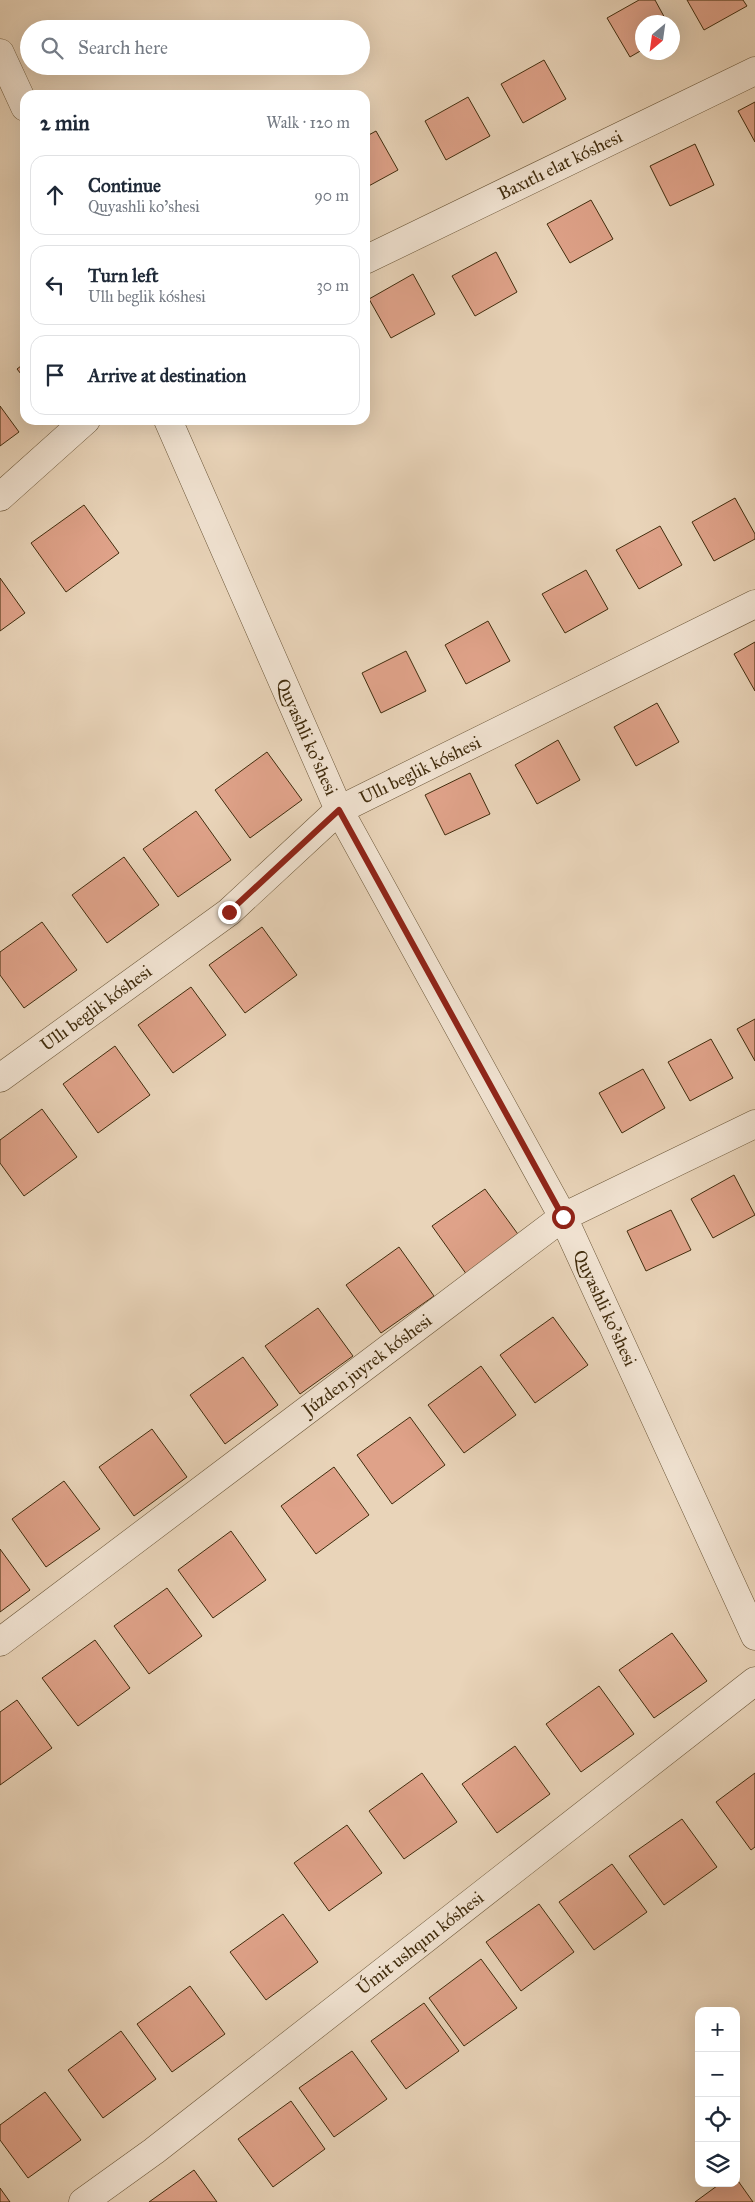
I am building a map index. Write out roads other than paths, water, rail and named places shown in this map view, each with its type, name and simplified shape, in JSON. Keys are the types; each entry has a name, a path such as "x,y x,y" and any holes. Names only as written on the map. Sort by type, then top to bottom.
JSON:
{"street":[{"path":"0,53 20,96"},
{"name":"Baxıtlı elat kóshesi","path":"370,258 755,70"},
{"path":"0,496 80,425"},
{"name":"Quyashli ko'shesi","path":"170,425 339,810 563,1217 755,1636"},
{"name":"Ullı beglik kóshesi","path":"0,1078 229,912 339,810 755,604"},
{"name":"Júzden juyrek kóshesi","path":"0,1642 563,1217 755,1124"},
{"name":"Úmit ushqını kóshesi","path":"83,2202 154,2151 755,1681"}]}
